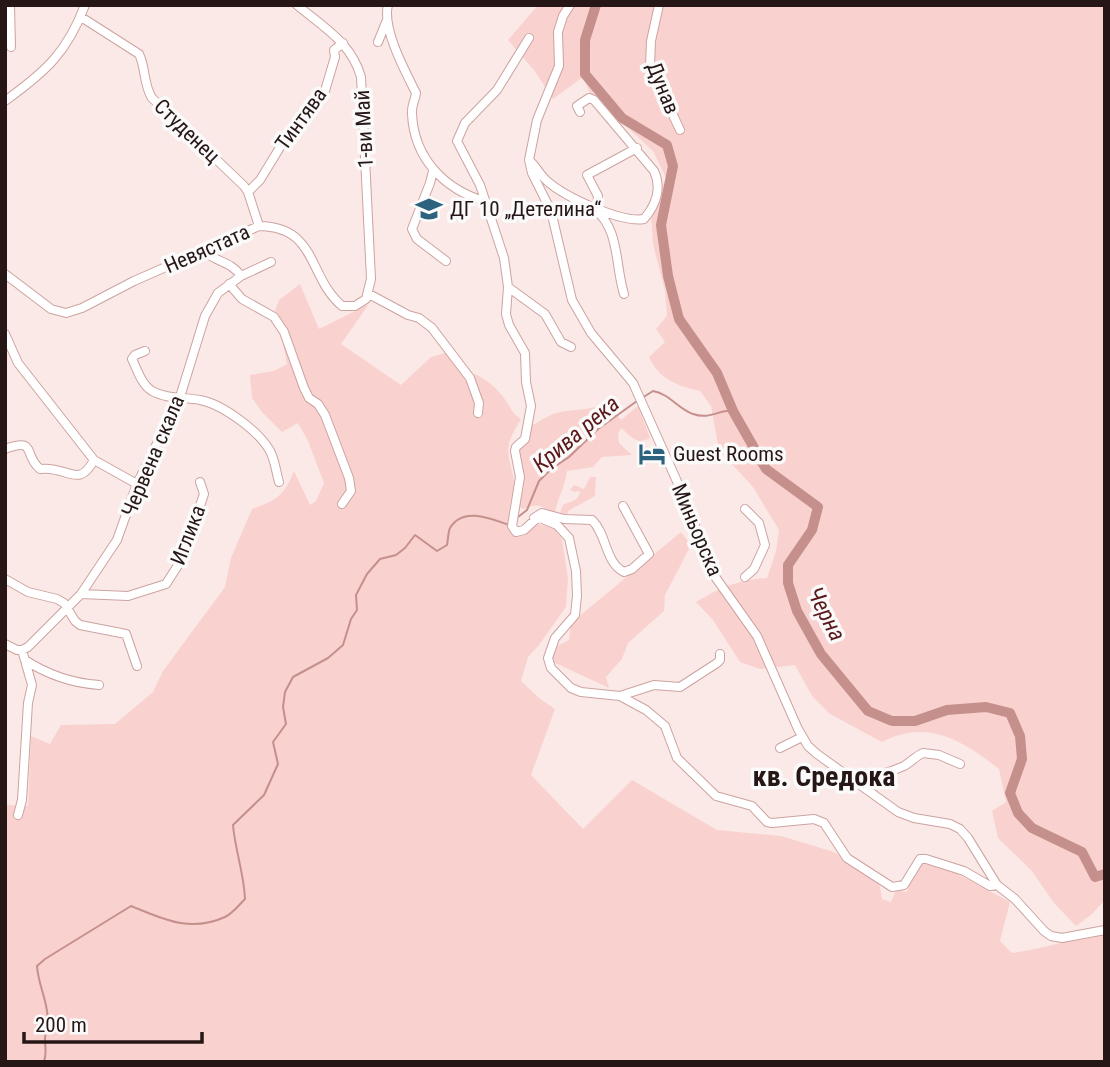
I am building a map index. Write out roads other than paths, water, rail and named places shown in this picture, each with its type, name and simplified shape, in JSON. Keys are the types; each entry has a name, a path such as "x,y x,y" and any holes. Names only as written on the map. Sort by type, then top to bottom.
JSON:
{"street":[{"path":"10,5 11,47"},
{"path":"5,101 64,50 85,5"},
{"name":"1-ви Май","path":"297,5 343,43 358,64 364,99 371,279 369,294"},
{"path":"378,42 387,20 388,5"},
{"path":"570,5 563,16 558,33 559,65 537,120 529,160 549,182 569,196 641,220 652,209 657,197 656,174 594,100 589,98 577,106 580,112"},
{"name":"Дунав","path":"659,5 649,53 650,66 680,130"},
{"name":"Студенец","path":"81,17 139,54 147,90 152,98 248,192 259,226"},
{"path":"387,20 416,93 412,104 412,122 433,171 462,193 484,201"},
{"path":"529,38 497,90 465,123 457,141 475,175 505,258 508,287 506,314 509,325 525,353 526,382 531,406 525,439 515,451 520,477 512,526 516,532 520,531 542,513 564,519 592,520 598,527 612,561 624,572 632,569 649,554 623,506"},
{"name":"Тинтява","path":"248,192 260,180 295,125 324,94 335,57 334,50 343,43"},
{"path":"593,206 597,196 588,174 637,149"},
{"name":"Миньорска","path":"529,160 532,173 551,211 576,310 591,333 628,376 640,397 688,506 711,571 757,636 802,737 817,754 898,812 914,818 950,824 960,829 997,885 1015,899 1051,936 1062,938 1105,929"},
{"path":"433,171 412,229 416,239 446,261"},
{"path":"593,206 607,222 617,254 624,294"},
{"name":"Невястата","path":"5,274 51,309 66,313 259,226 275,226 298,238 308,250 326,287 342,306 361,303 369,294"},
{"path":"204,250 211,257 230,263 241,275"},
{"name":"Червена скала","path":"22,650 81,594 117,540 137,484 180,397 205,316 218,293 241,275 271,262"},
{"path":"229,284 242,299 274,317 284,332 304,388 309,398 318,404 325,415 349,478 351,491 342,504"},
{"path":"508,287 545,314 561,342 571,347"},
{"path":"369,294 419,318 432,328 470,378 479,403 478,413"},
{"path":"5,334 18,363 94,460 137,484"},
{"path":"145,351 132,359 145,385 154,392 174,398 204,400 239,419 264,441 272,454 279,482"},
{"path":"5,449 19,444 26,445 40,469 53,467 82,476 94,460"},
{"name":"Иглика","path":"81,594 128,596 169,582 182,559 204,494 200,482"},
{"path":"745,509 759,523 765,545 754,569 745,577"},
{"path":"533,520 540,518 550,521 569,538 578,596 575,615 555,638 548,663 570,688 580,692 621,696 654,685 680,687 718,663 720,654"},
{"path":"5,579 28,592 57,599 68,607 80,625 126,634 137,666"},
{"path":"5,644 22,650 32,685 28,703 22,800 18,815"},
{"path":"25,660 49,674 80,683 99,685"},
{"path":"621,696 646,710 665,726 677,758 716,796 749,804 767,822 814,819 824,823 847,858 892,887 904,885 918,860 926,859 964,871 989,886 997,885"},
{"path":"780,748 802,737"},
{"path":"849,778 866,778 904,766 922,753 939,755 960,764"}],"waterway":[{"name":"Черна","path":"596,5 585,40 585,74 622,118 667,145 673,166 661,225 668,276 679,319 717,373 733,411 766,469 818,507 812,530 788,565 788,583 797,611 821,654 868,711 892,721 915,721 947,710 986,707 1010,713 1020,736 1022,759 1010,793 1018,813 1032,828 1082,852 1095,877 1105,874"},
{"name":"Крива река","path":"642,398 653,391 699,416 733,411"},
{"name":"Крива река","path":"518,517 527,510 539,481 551,469 569,457 598,429 637,401"},
{"name":"Крива река","path":"44,1062 47,1015 37,966 45,959 131,906 177,922 200,924 228,916 245,899 233,825 264,795 278,764 273,742 286,724 283,707 285,692 293,677 328,658 343,645 351,619 357,610 356,595 367,574 380,559 396,555 405,548 415,535 437,551 447,545 450,528 462,517 478,516 509,525"}],"place":[{"name":"ДГ 10 „Детелина“","path":"429,209"},
{"name":"Guest Rooms","path":"652,454"}],"district":[{"name":"кв. Средока","path":"824,776"}]}
